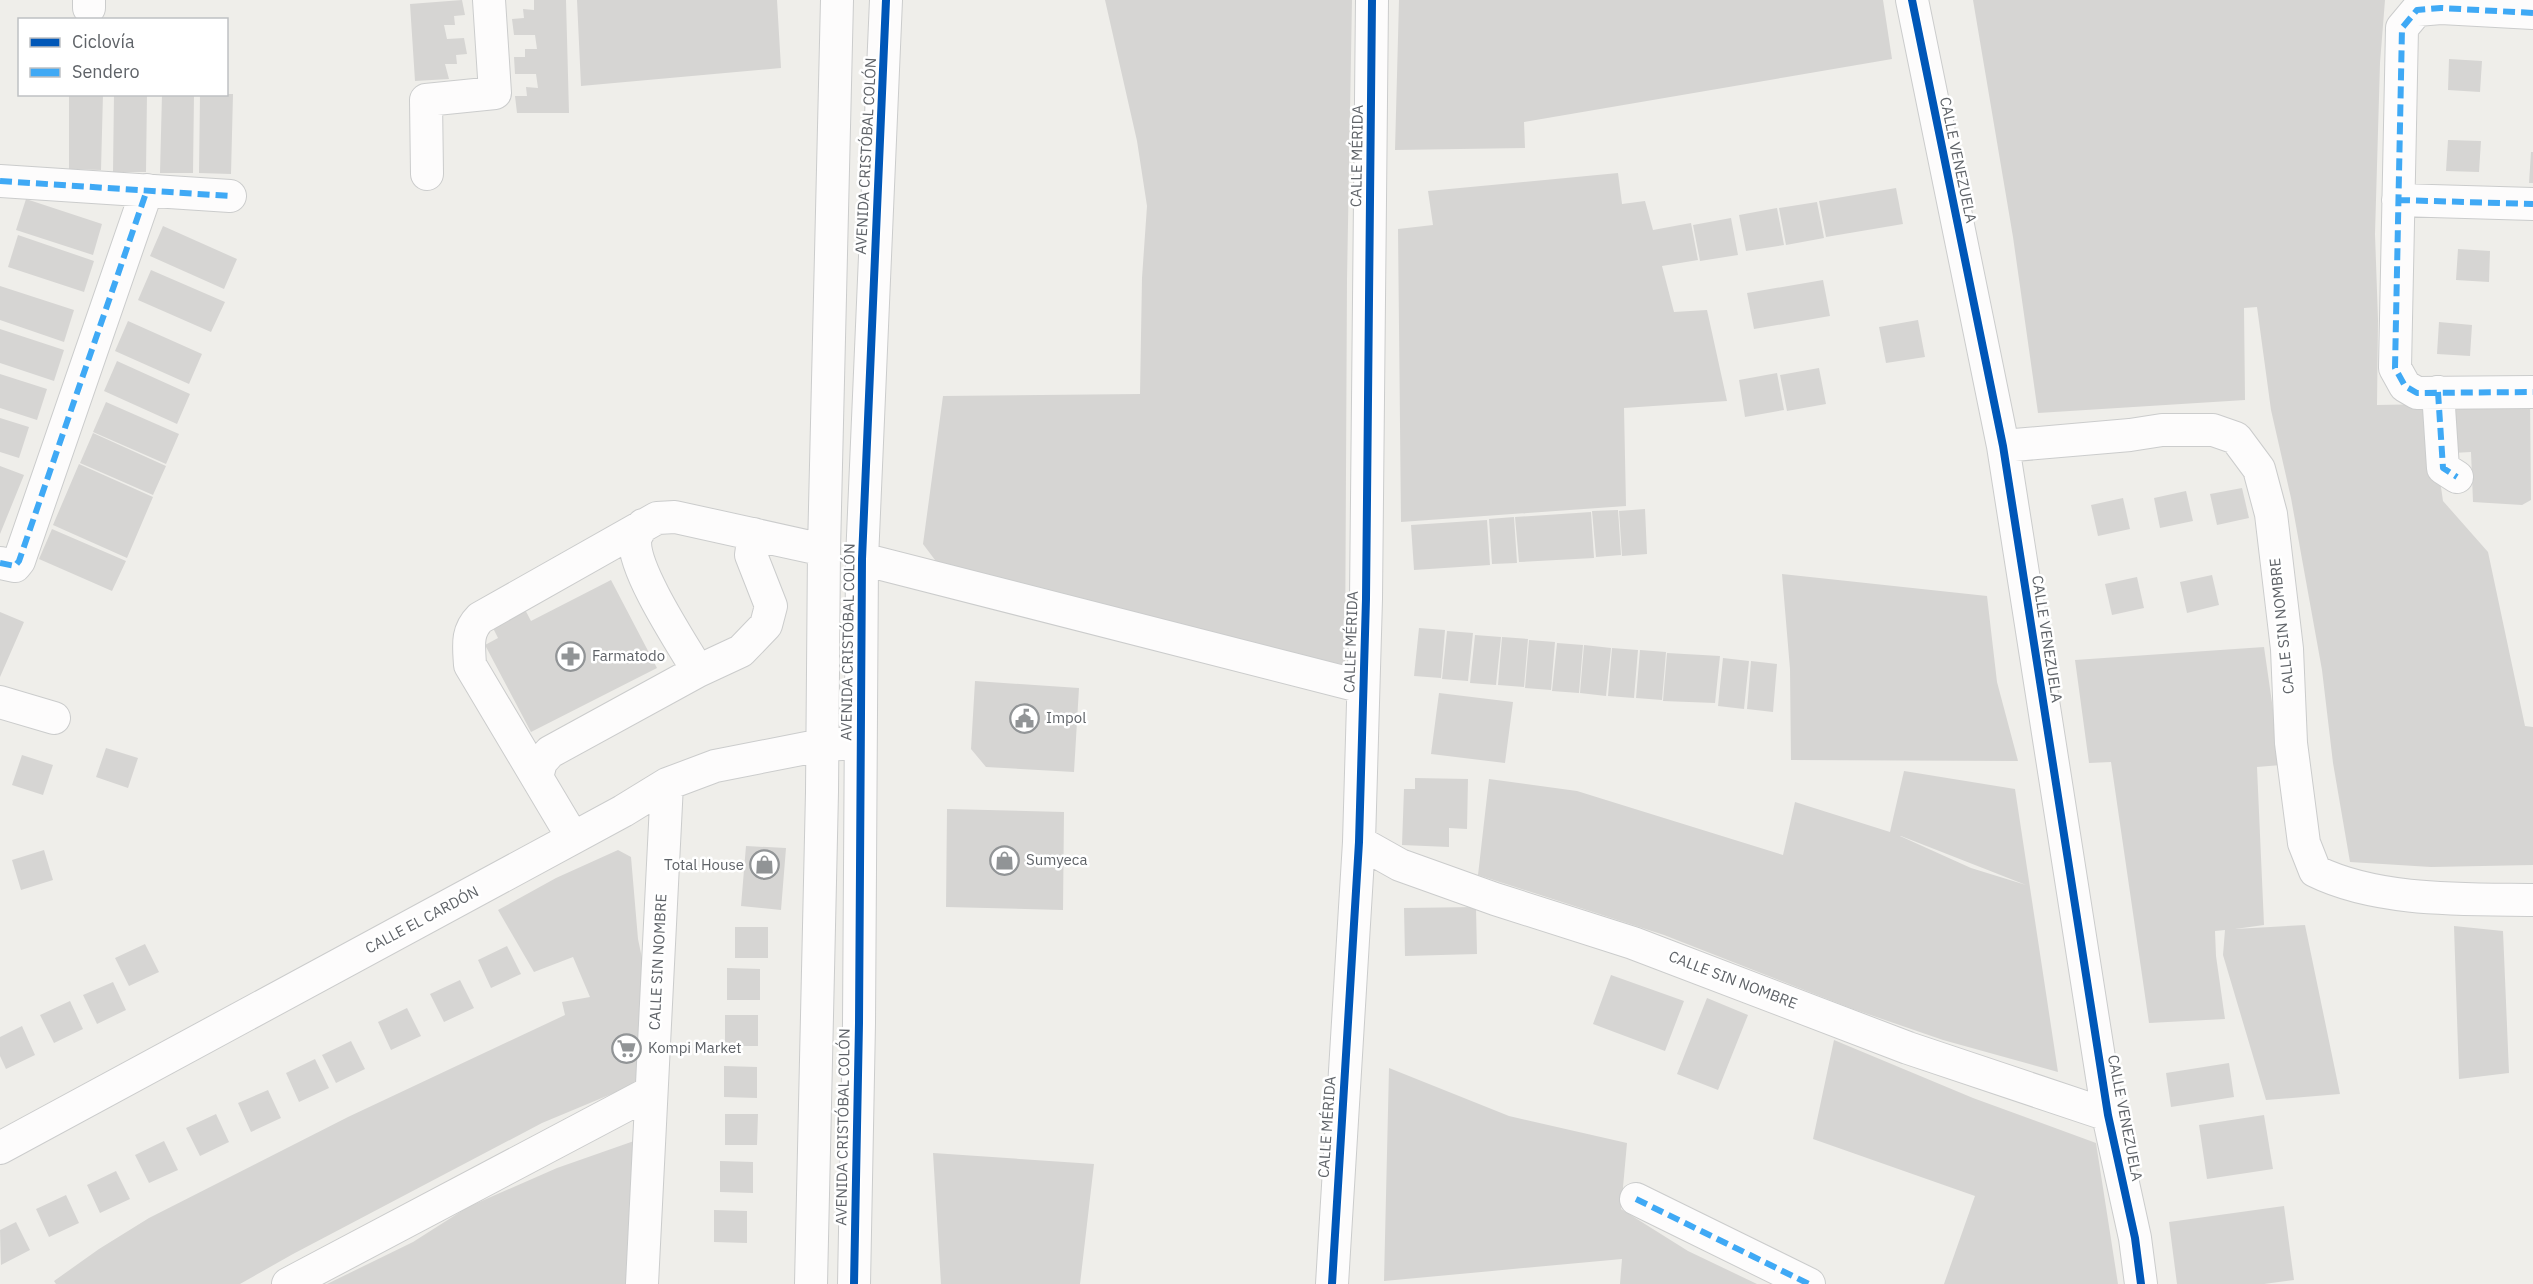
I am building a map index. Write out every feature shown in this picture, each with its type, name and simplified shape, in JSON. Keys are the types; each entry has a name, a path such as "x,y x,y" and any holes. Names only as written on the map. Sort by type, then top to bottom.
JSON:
{"street":[{"path":"427,174 426,100 495,93 489,0"},
{"name":"AVENIDA CRISTÓBAL COLÓN","path":"854,1284 862,559 886,0"},
{"name":"CALLE MÉRIDA","path":"1332,1284 1359,842 1366,599 1372,0"},
{"name":"CALLE VENEZUELA","path":"1912,0 2003,446 2108,1115 2135,1238 2141,1284"},
{"name":"AVENIDA CRISTÓBAL COLÓN","path":"811,1284 824,550 845,1"},
{"path":"2533,13 2416,5 2402,28 2395,368 2405,386 2417,393 2533,392"},
{"path":"0,181 230,196"},
{"path":"0,562 15,567 19,561 147,190"},
{"path":"2398,200 2533,204"},
{"path":"2438,392 2444,468 2457,477"},
{"name":"CALLE SIN NOMBRE","path":"2003,446 2162,430 2213,430 2236,438 2259,469 2271,514 2287,649 2291,743 2304,843 2315,871 2333,880 2403,894 2533,900"},
{"path":"573,838 470,665 468,643 471,627 480,618 657,518 675,517 824,550"},
{"path":"643,525 635,539 636,551 645,577 698,671"},
{"path":"537,777 541,762 550,752 698,671 741,651 766,625 771,606 751,555 754,534"},
{"path":"862,559 1363,687"},
{"path":"0,702 54,718"},
{"name":"CALLE EL CARDÓN","path":"0,1148 573,838 667,784 715,766 822,745 861,744"},
{"name":"CALLE SIN NOMBRE","path":"642,1284 667,784"},
{"name":"CALLE SIN NOMBRE","path":"1359,842 1400,865 1495,899 1633,943 1908,1048 2108,1115"},
{"path":"288,1284 651,1092"},
{"path":"1636,1199 1809,1284"}],"building":[{"path":"462,0 465,15 454,16 455,25 444,25 447,39 464,38 467,54 456,55 457,64 445,64 449,79 415,81 410,4"},
{"path":"534,0 566,0 569,113 517,113 515,96 527,96 526,87 538,88 536,74 515,74 514,57 525,57 525,49 537,49 535,35 514,35 512,19 524,18 523,9 534,10"},
{"path":"577,0 777,0 781,68 581,86"},
{"path":"1105,0 1352,0 1347,280 1345,665 1200,633 938,564 923,544 943,396 1140,394 1142,278 1147,206 1137,141"},
{"path":"1399,0 1883,0 1892,59 1524,122 1525,148 1395,150"},
{"path":"1973,0 2385,0 2380,63 2375,234 2378,320 2377,405 2429,404 2443,501 2488,552 2525,726 2533,727 2533,865 2431,867 2350,862 2333,763 2322,670 2291,498 2271,410 2257,307 2244,308 2245,400 2038,413 2013,237"},
{"path":"2449,59 2482,61 2480,92 2448,90"},
{"path":"233,94 231,174 199,173 200,96"},
{"path":"69,96 103,96 101,170 69,169"},
{"path":"114,96 147,96 146,172 113,172"},
{"path":"162,96 194,96 193,173 160,173"},
{"path":"2448,140 2481,141 2479,172 2446,171"},
{"path":"2531,152 2533,152 2533,183 2529,183"},
{"path":"1618,173 1622,204 1645,201 1653,230 1691,223 1698,260 1662,266 1674,312 1707,310 1727,401 1624,408 1626,506 1401,522 1398,229 1433,225 1428,191"},
{"path":"1896,188 1903,224 1826,237 1819,201"},
{"path":"26,199 102,224 93,255 16,230"},
{"path":"1817,202 1824,238 1786,245 1779,208"},
{"path":"1777,208 1784,245 1746,251 1739,215"},
{"path":"1731,218 1738,255 1700,261 1693,225"},
{"path":"163,226 237,259 224,289 150,256"},
{"path":"18,235 94,261 84,292 8,267"},
{"path":"2458,249 2490,251 2489,282 2456,280"},
{"path":"151,270 225,302 211,332 138,300"},
{"path":"1823,280 1830,316 1754,329 1747,293"},
{"path":"0,286 74,310 64,342 0,320"},
{"path":"1918,320 1925,357 1886,363 1879,327"},
{"path":"128,321 202,354 189,384 115,351"},
{"path":"2439,322 2472,325 2470,356 2437,354"},
{"path":"0,329 64,350 54,381 0,363"},
{"path":"117,361 190,394 177,424 104,391"},
{"path":"1819,368 1826,404 1787,411 1780,375"},
{"path":"1777,373 1784,410 1745,417 1739,380"},
{"path":"0,374 47,389 37,420 0,408"},
{"path":"2530,398 2531,500 2522,505 2473,502 2471,452 2453,453 2452,404"},
{"path":"106,402 179,434 166,464 93,432"},
{"path":"0,418 29,427 19,458 0,452"},
{"path":"93,433 166,466 153,495 80,463"},
{"path":"79,464 153,497 127,558 53,525"},
{"path":"0,466 24,475 0,534"},
{"path":"2242,488 2249,518 2217,525 2210,494"},
{"path":"2186,491 2193,521 2160,528 2154,498"},
{"path":"2123,498 2130,529 2098,536 2091,505"},
{"path":"1645,509 1647,554 1622,556 1619,511"},
{"path":"1618,510 1621,555 1596,557 1592,511"},
{"path":"1591,512 1594,558 1519,562 1515,517"},
{"path":"1514,517 1517,563 1492,564 1489,519"},
{"path":"1487,520 1490,565 1414,570 1411,525"},
{"path":"52,529 126,561 112,591 39,559"},
{"path":"1782,574 1987,596 1997,682 2018,761 1791,760 1790,669"},
{"path":"2212,575 2219,605 2187,613 2180,582"},
{"path":"2137,577 2144,608 2112,615 2105,584"},
{"name":"Farmatodo","path":"611,580 657,668 531,732 485,645 498,638 488,618 521,602 531,621"},
{"path":"0,612 24,622 0,677"},
{"path":"1419,628 1445,630 1441,678 1414,676"},
{"path":"1447,631 1473,633 1468,681 1442,679"},
{"path":"1475,635 1501,637 1496,685 1470,683"},
{"path":"1502,637 1528,639 1524,687 1498,685"},
{"path":"1529,640 1555,642 1551,690 1525,688"},
{"path":"1557,643 1583,645 1579,693 1552,691"},
{"path":"1584,645 1611,648 1606,696 1580,693"},
{"path":"2264,647 2281,765 2257,767 2264,925 2235,929 2305,925 2340,1094 2266,1100 2223,955 2225,930 2215,931 2216,956 2225,1019 2149,1023 2111,762 2089,763 2075,660"},
{"path":"1612,648 1638,650 1634,698 1608,696"},
{"path":"1640,650 1666,652 1662,700 1636,698"},
{"path":"1667,653 1720,656 1715,703 1663,701"},
{"path":"1723,658 1749,661 1744,709 1718,706"},
{"path":"1751,661 1777,664 1773,712 1747,709"},
{"name":"Impol","path":"975,681 1079,688 1074,772 986,767 971,749"},
{"path":"1439,693 1513,702 1505,763 1431,754"},
{"path":"106,748 138,758 128,788 96,777"},
{"path":"22,755 53,765 43,795 12,785"},
{"path":"1904,771 2015,789 2058,1072 1943,1040 1853,1009 1664,935 1478,875 1489,779 1577,791 1783,855 1795,802 1890,832","holes":["1900,836 2026,885 1971,868"]},
{"path":"1415,778 1468,779 1467,829 1449,828 1449,847 1402,845 1404,789 1415,789"},
{"name":"Sumyeca","path":"947,809 1064,812 1063,910 946,907"},
{"path":"746,846 786,848 781,910 741,906"},
{"path":"44,850 53,880 21,890 12,860"},
{"path":"618,850 631,857 638,939 648,987 645,1080 542,1123 240,1284 56,1284 54,1281 99,1249 149,1218 348,1117 565,1015 562,1002 590,997 573,957 534,972 498,910 556,878"},
{"path":"1476,907 1477,954 1405,956 1404,908"},
{"path":"2454,926 2503,931 2509,1073 2459,1079"},
{"path":"735,927 768,927 768,958 735,958"},
{"path":"145,944 159,972 129,986 115,958"},
{"path":"507,946 521,974 491,988 478,960"},
{"path":"727,968 760,969 760,1000 727,1000"},
{"path":"1611,975 1684,1001 1665,1051 1593,1024"},
{"path":"460,980 474,1008 444,1022 430,994"},
{"path":"113,982 126,1010 97,1024 83,995"},
{"path":"1707,998 1748,1015 1718,1090 1677,1074"},
{"path":"70,1001 83,1029 54,1043 40,1015"},
{"path":"407,1008 421,1036 391,1050 378,1022"},
{"path":"725,1015 758,1015 758,1046 725,1046"},
{"path":"22,1026 35,1055 6,1069 0,1056 0,1037"},
{"path":"1834,1040 1973,1098 2096,1143 2118,1284 1944,1284 1975,1196 1813,1139"},
{"path":"351,1041 365,1069 336,1083 322,1055"},
{"path":"315,1059 329,1088 299,1102 286,1073"},
{"path":"2229,1063 2234,1097 2171,1107 2166,1073"},
{"path":"724,1066 757,1067 757,1098 724,1097"},
{"path":"1389,1068 1509,1116 1627,1143 1621,1209 1688,1251 1757,1284 1620,1284 1622,1259 1384,1281"},
{"path":"268,1090 281,1118 251,1132 238,1103"},
{"path":"216,1114 229,1142 200,1156 186,1128"},
{"path":"725,1114 758,1114 757,1145 725,1145"},
{"path":"2264,1115 2273,1169 2207,1179 2199,1125"},
{"path":"164,1141 178,1170 149,1183 135,1155"},
{"path":"634,1141 627,1284 327,1284 413,1242 468,1207 557,1168"},
{"path":"933,1153 1094,1164 1080,1284 941,1284"},
{"path":"720,1161 753,1162 753,1193 720,1192"},
{"path":"116,1171 130,1199 100,1213 87,1185"},
{"path":"66,1195 79,1223 49,1237 36,1209"},
{"path":"2284,1206 2294,1280 2264,1284 2177,1284 2169,1222"},
{"path":"714,1210 747,1211 747,1243 714,1242"},
{"path":"16,1222 30,1250 1,1265 0,1230"}],"marked path":[{"path":"2533,13 2441,8 2417,10 2402,28 2395,368 2405,386 2417,393 2533,392"},
{"path":"0,181 230,196"},
{"path":"0,563 15,566 19,561 147,190"},
{"path":"2398,200 2533,204"},
{"path":"2438,392 2443,468 2457,477"},
{"path":"1636,1199 1809,1284"}],"cycle path":[{"path":"854,1284 859,1023 862,559 886,0"},
{"path":"1332,1284 1359,842 1366,599 1372,0"},
{"path":"1912,0 2003,446 2108,1115 2135,1238 2141,1284"}],"place":[{"name":"Farmatodo","path":"571,656"},
{"name":"Impol","path":"1025,718"},
{"name":"Sumyeca","path":"1005,860"},
{"name":"Total House","path":"765,865"},
{"name":"Kompi Market","path":"627,1048"}]}
